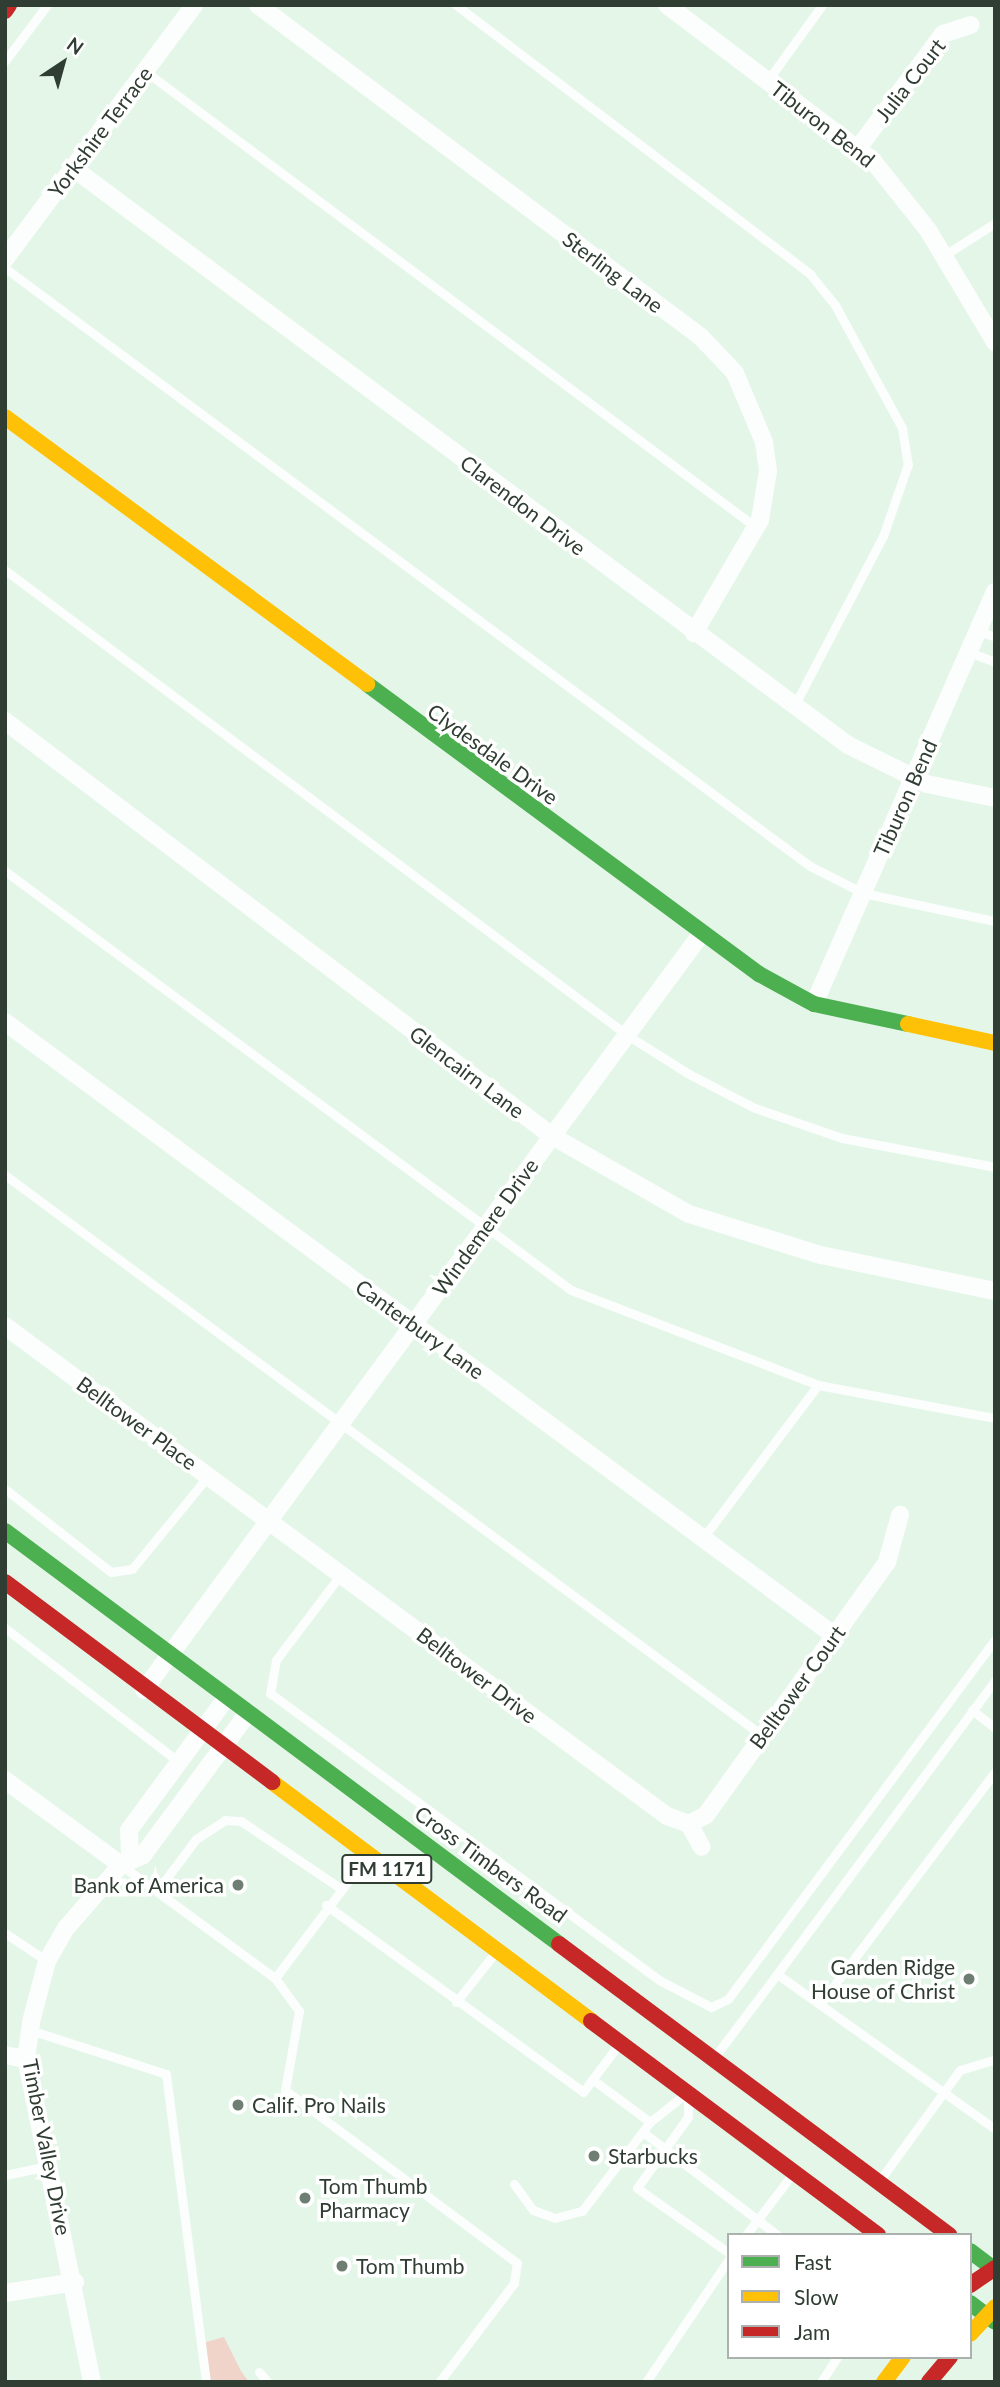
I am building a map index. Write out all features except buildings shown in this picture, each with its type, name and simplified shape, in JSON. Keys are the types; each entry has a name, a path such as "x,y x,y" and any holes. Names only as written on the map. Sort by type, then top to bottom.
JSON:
{"main road":[{"path":"5,10 9,5"},
{"name":"Clydesdale Drive","path":"5,417 702,933 814,1004 995,1043"},
{"name":"Cross Timbers Road","path":"5,1531 248,1713 523,1913 946,2233"},
{"name":"FM 1171","path":"5,1582 144,1690 498,1949 875,2233"},
{"path":"498,1949 523,1913"},
{"path":"688,2092 715,2057"},
{"path":"972,2252 994,2269 972,2284"},
{"path":"972,2304 992,2315 972,2332"},
{"path":"884,2382 901,2359"},
{"path":"929,2382 948,2359"}],"street":[{"name":"Yorkshire Terrace","path":"5,259 194,5"},
{"name":"Sterling Lane","path":"258,5 718,353 734,373 765,442 768,471 757,528 694,633"},
{"name":"Tiburon Bend","path":"667,5 859,147 900,192 995,342"},
{"name":"Julia Court","path":"859,147 943,34 971,25"},
{"name":"Clarendon Drive","path":"73,168 694,633 880,765 913,778 995,798"},
{"name":"Tiburon Bend","path":"814,1004 969,652 986,634 995,592"},
{"name":"Glencairn Lane","path":"5,721 552,1136 689,1214 821,1255 995,1291"},
{"name":"Windemere Drive","path":"144,1690 702,933"},
{"name":"Canterbury Lane","path":"5,1022 835,1636"},
{"name":"Belltower Place","path":"5,1326 268,1521"},
{"name":"Belltower Court","path":"689,1824 706,1815 887,1562 900,1515"},
{"name":"Belltower Drive","path":"268,1521 667,1816 689,1824"},
{"path":"5,1780 125,1861 129,1830 227,1697"},
{"name":"Timber Valley Drive","path":"92,2382 75,2282 26,2059 30,2030 47,1961 125,1861 143,1855 225,1749 248,1713"},
{"path":"689,1824 702,1846"},
{"path":"5,2055 26,2059"},
{"path":"5,2293 75,2282"}],"lane":[{"path":"5,61 47,5"},
{"path":"456,5 810,274 835,305 902,428 908,464 883,536 794,706"},
{"path":"768,80 822,5"},
{"path":"145,71 757,528"},
{"path":"943,256 995,223"},
{"path":"5,268 810,866 863,893 995,921"},
{"path":"5,570 627,1034 755,1108 842,1138 995,1167"},
{"path":"969,652 995,662"},
{"path":"5,871 571,1290 624,1315 818,1385 995,1418"},
{"path":"5,1175 763,1736"},
{"path":"703,1538 818,1385"},
{"path":"5,1489 111,1572 132,1569 208,1476"},
{"path":"341,1574 276,1660 270,1693 659,1980 711,2007 728,1999 995,1639"},
{"path":"5,1628 180,1763"},
{"path":"715,2057 995,1680"},
{"path":"972,1710 995,1728"},
{"path":"820,2004 995,1772"},
{"path":"157,1891 196,1839 225,1820 241,1821 340,1888"},
{"path":"275,1978 326,1905 368,1854"},
{"path":"125,1861 157,1891 275,1978 299,2011 285,2090 517,2263 514,2283 439,2382"},
{"path":"326,1905 456,2003 583,2092 621,2041"},
{"path":"5,1933 47,1961"},
{"path":"456,2003 498,1949"},
{"path":"778,1974 995,2129"},
{"path":"30,2030 166,2074 206,2382"},
{"path":"879,2182 960,2070 995,2059"},
{"path":"592,2079 650,2122"},
{"path":"514,2184 533,2210 555,2218 582,2211 650,2122 688,2092"},
{"path":"688,2092 688,2117 637,2188 727,2252"},
{"path":"643,2132 774,2233"},
{"path":"5,2175 49,2165"},
{"path":"747,2233 794,2172"},
{"path":"646,2382 727,2262"},
{"path":"821,2382 836,2359"},
{"path":"259,2372 268,2382"}],"shaded area":[{"path":"224,2337 249,2382 207,2382 206,2342"}],"traffic: fast":[{"path":"367,684 759,974 814,1004 908,1024"},
{"path":"5,1531 559,1944"},
{"path":"972,2253 995,2270"},
{"path":"972,2305 995,2322"}],"traffic: slow":[{"path":"5,417 367,684"},
{"path":"908,1024 995,1043"},
{"path":"272,1782 591,2021"},
{"path":"972,2332 995,2307"},
{"path":"884,2382 901,2359"}],"traffic: jam":[{"path":"5,11 9,5"},
{"path":"5,1582 272,1782"},
{"path":"559,1944 946,2233"},
{"path":"591,2021 875,2233"},
{"path":"972,2284 995,2268"},
{"path":"929,2382 948,2359"}],"place":[{"name":"Bank of America","path":"238,1885"},
{"name":"Garden Ridge House of Christ","path":"969,1979"},
{"name":"Calif. Pro Nails","path":"238,2105"},
{"name":"Starbucks","path":"594,2156"},
{"name":"Tom Thumb Pharmacy","path":"305,2198"},
{"name":"Tom Thumb","path":"342,2266"}]}
